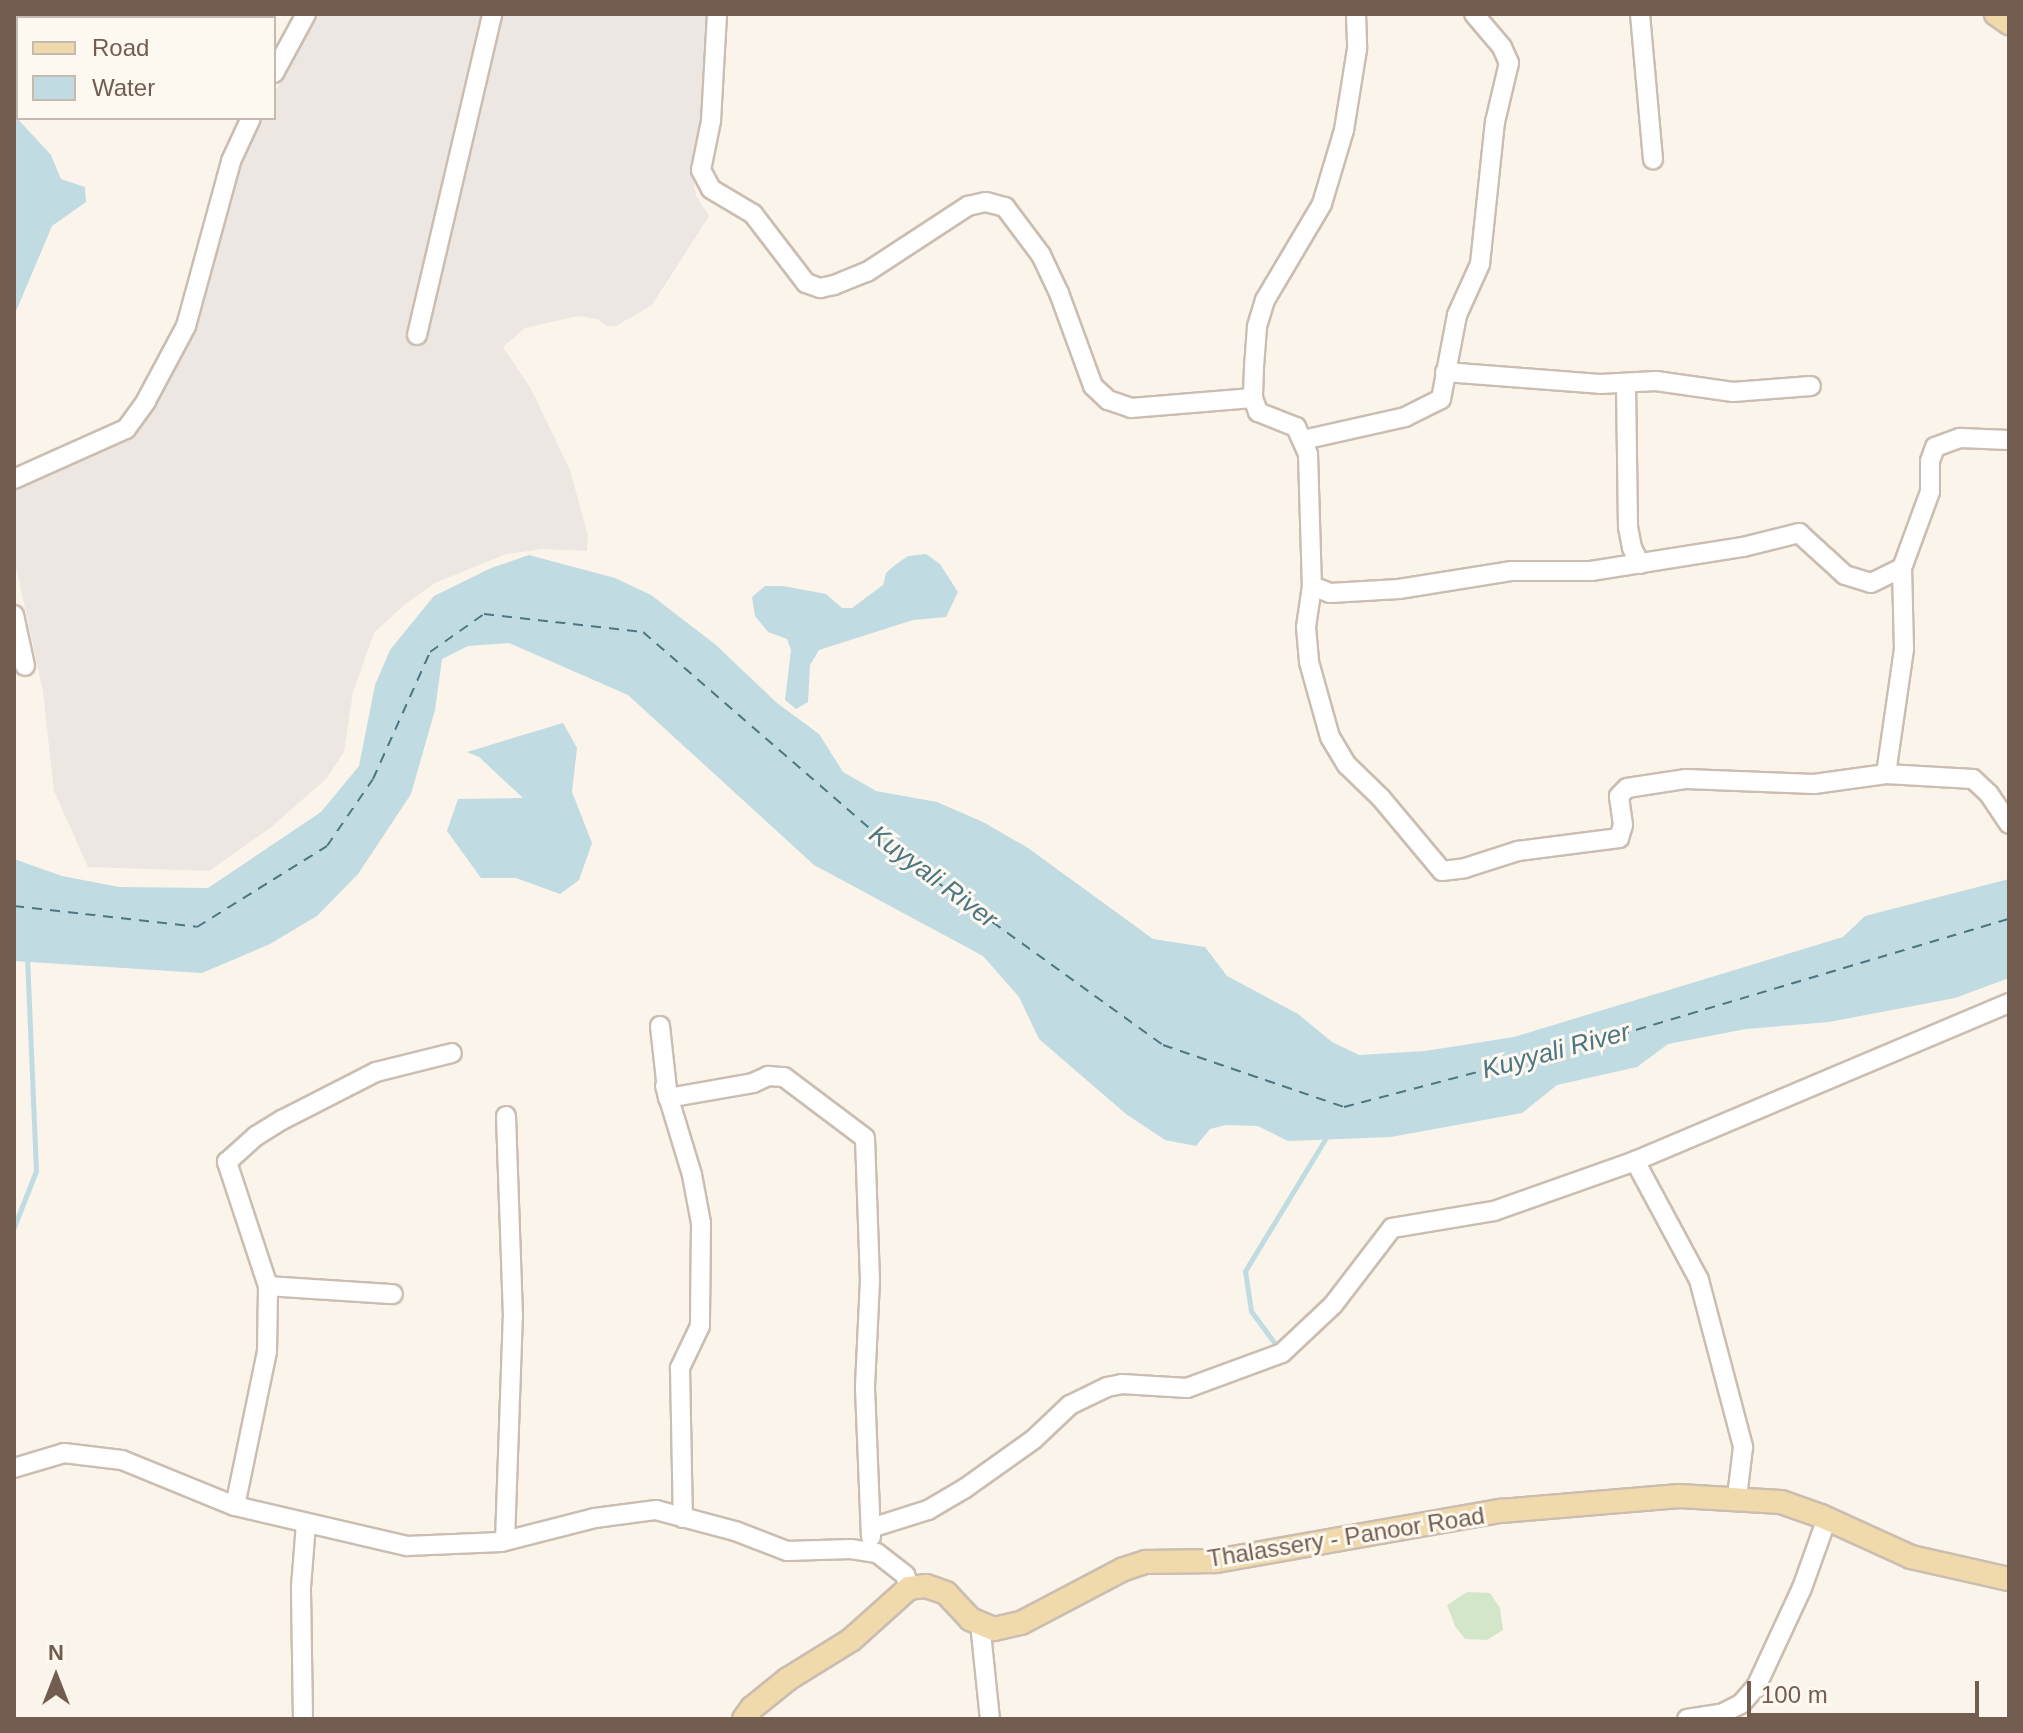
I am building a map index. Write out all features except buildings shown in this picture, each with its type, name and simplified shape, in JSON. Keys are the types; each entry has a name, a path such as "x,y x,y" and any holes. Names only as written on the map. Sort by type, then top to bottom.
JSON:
{"main road":[{"path":"1996,14 2009,23"},
{"name":"Thalassery - Panoor Road","path":"980,1623 994,1629 1021,1623 1124,1569 1146,1562 1216,1561 1501,1511 1679,1496 1737,1497 1781,1502 1827,1518 1911,1557 2009,1579"},
{"path":"744,1719 752,1708 788,1679 851,1640 909,1588 926,1586 946,1593 970,1619 980,1623"}],"street":[{"path":"276,69 306,14"},
{"path":"417,335 492,14"},
{"path":"717,14 711,121 701,170 711,189 753,214 806,283 820,288 859,276 968,206 986,202 1005,207 1041,255 1059,293 1093,386 1108,400 1131,408 1253,398"},
{"path":"1356,14 1357,49 1344,130 1322,204 1265,300 1257,327 1253,398 1258,412 1296,427 1308,454 1312,586 1306,627 1309,662 1330,737 1347,765 1381,798 1442,871 1465,868 1518,851 1619,838 1623,825 1619,796 1627,788 1686,779 1814,784 1886,774 1973,779 1989,794 2009,824"},
{"path":"1303,440 1353,431 1424,410 1441,399 1457,315 1480,264 1495,122 1509,63 1502,47 1474,14"},
{"path":"1640,14 1653,159"},
{"path":"14,479 126,429 146,401 186,326 227,176 250,120"},
{"path":"1445,372 1626,384 1656,381 1733,392 1811,386"},
{"path":"1626,384 1628,527 1632,548 1640,564"},
{"path":"1886,774 1904,649 1902,568 1930,492 1930,461 1935,447 1960,438 2009,440"},
{"path":"1312,586 1330,593 1399,589 1511,571 1591,571 1743,547 1799,533 1845,575 1871,583 1888,578 1902,568"},
{"path":"14,615 25,666"},
{"path":"871,1528 928,1510 964,1489 1034,1439 1070,1405 1107,1387 1122,1384 1187,1388 1282,1353 1333,1305 1392,1228 1494,1211 1635,1161 2009,1003"},
{"path":"660,1026 668,1098"},
{"path":"235,1506 267,1352 268,1286 227,1162 269,1128 376,1072 452,1053"},
{"path":"658,1060 692,1175 701,1223 700,1326 680,1368 683,1518"},
{"path":"668,1098 753,1083 768,1076 784,1077 865,1138 870,1280 865,1388 870,1552"},
{"path":"505,1541 513,1317 506,1116"},
{"path":"1635,1161 1699,1280 1743,1447 1737,1497"},
{"path":"268,1286 393,1294"},
{"path":"14,1468 64,1453 122,1460 235,1506 407,1546 505,1541 595,1518 656,1510 735,1531 787,1551 877,1553 905,1575 909,1588"},
{"path":"1687,1719 1723,1713 1741,1704 1756,1687 1802,1588 1827,1518"},
{"path":"303,1719 300,1701 301,1587 306,1523"},
{"path":"980,1623 990,1719"}],"shaded area":[{"path":"316,14 709,14 707,92 691,163 696,196 709,216 652,305 616,326 606,326 597,319 578,316 525,328 503,347 531,389 570,470 588,536 587,551 543,549 506,554 435,583 404,605 374,633 353,692 344,752 326,779 269,829 209,871 88,867 54,791 43,692 14,557 14,488 115,444 142,415 253,134 260,120 276,120 276,90"}],"green space":[{"path":"1467,1592 1490,1593 1500,1608 1503,1630 1487,1640 1465,1639 1455,1626 1447,1605"}],"water":[{"path":"14,115 51,155 61,179 85,187 86,202 52,226 14,316"},
{"path":"926,554 940,564 958,592 946,617 913,620 819,650 810,665 808,702 796,709 785,700 791,650 787,639 768,632 755,616 752,597 765,586 783,586 826,594 842,608 852,608 883,585 886,573 895,565 908,556"},
{"name":"Kuyyali River","path":"529,555 615,578 651,595 716,645 777,703 819,734 843,772 876,791 937,802 983,822 1028,848 1153,939 1205,947 1227,976 1298,1014 1332,1042 1359,1055 1425,1051 1514,1037 1843,937 1865,916 2009,879 2009,978 1955,998 1829,1022 1746,1029 1668,1044 1637,1067 1557,1085 1522,1113 1391,1137 1288,1141 1258,1126 1226,1125 1210,1129 1196,1146 1165,1140 1126,1114 1039,1039 1019,997 983,956 814,865 628,695 509,643 468,646 442,659 435,710 411,794 358,874 317,916 270,944 202,973 14,961 14,859 62,876 119,887 208,888 321,812 359,766 375,685 390,650 434,596 491,568"},
{"path":"563,723 577,748 572,792 592,843 579,880 560,894 516,878 481,878 447,831 458,799 523,798 479,757 467,752"}],"waterway":[{"path":"14,1227 36,1171 27,957"},
{"path":"1279,1349 1251,1311 1245,1271 1327,1136"}],"ferry route":[{"path":"14,196 14,217"},
{"path":"14,906 197,927 327,846 373,779 430,652 484,614 643,632 905,859 1163,1045 1344,1107 1619,1035 2009,919"}]}
